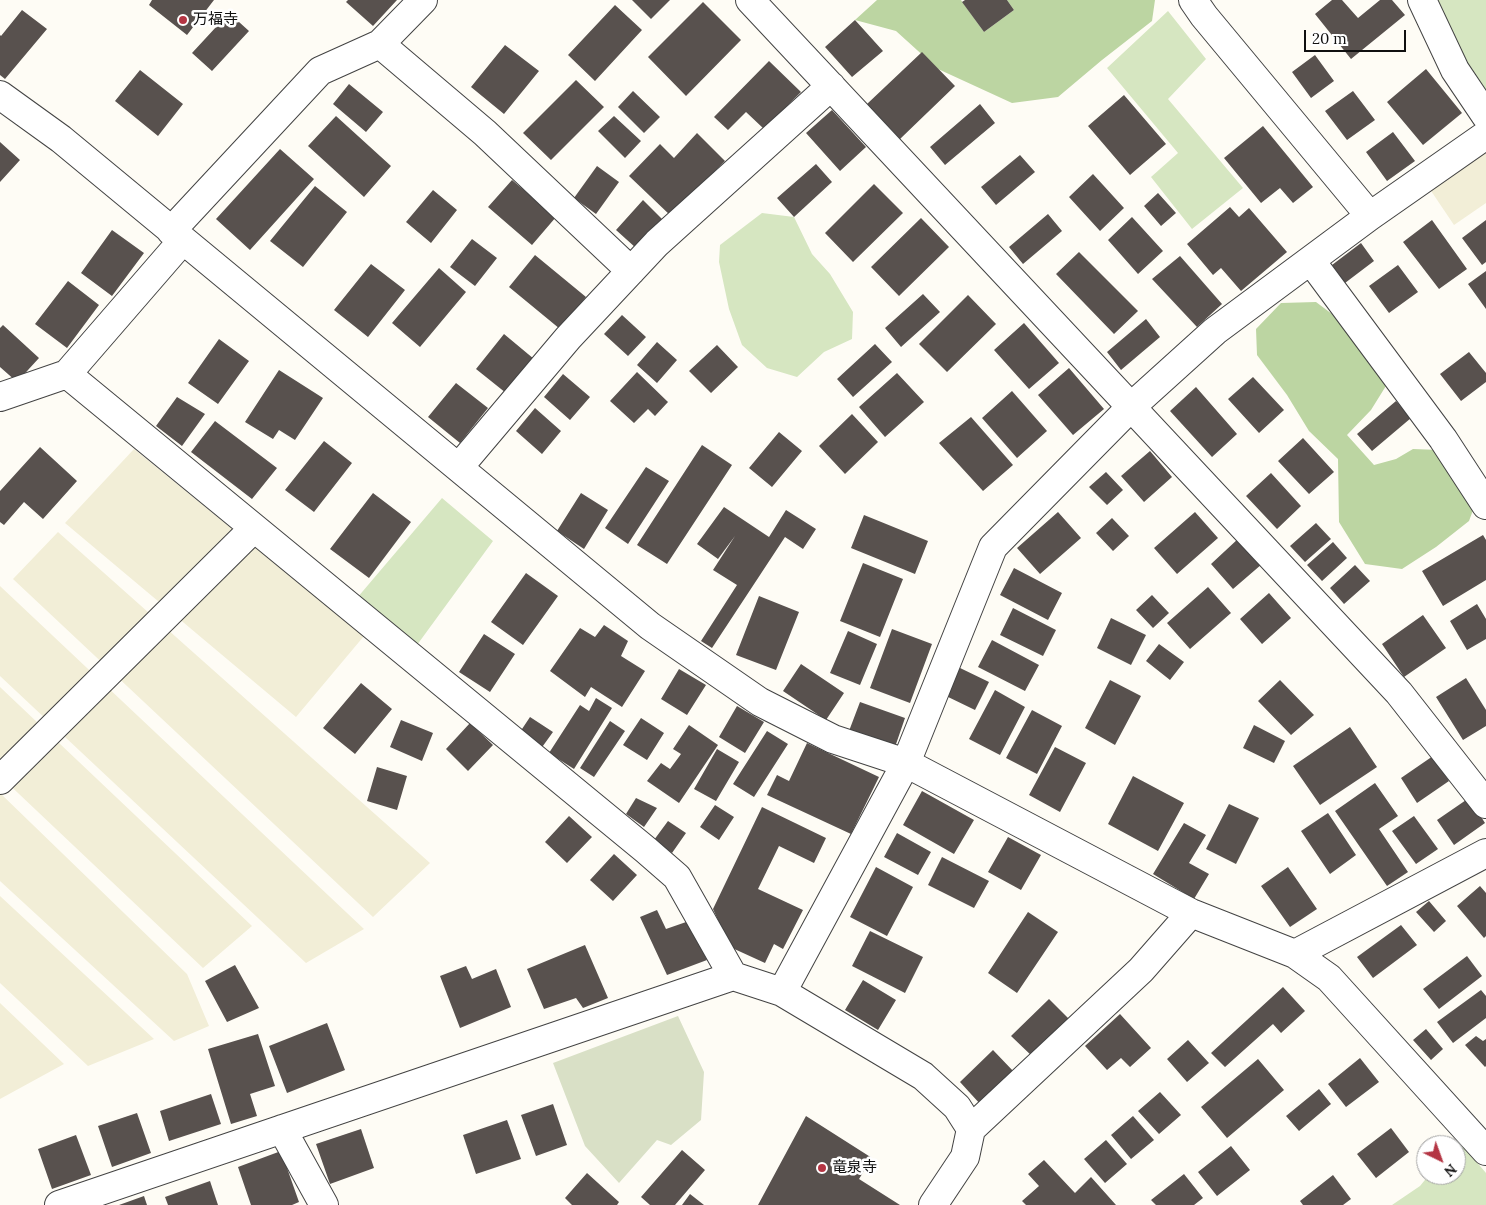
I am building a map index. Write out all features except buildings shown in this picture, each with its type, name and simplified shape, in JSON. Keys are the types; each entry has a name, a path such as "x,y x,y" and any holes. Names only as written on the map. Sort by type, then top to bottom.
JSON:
{"street":[{"path":"0,397 67,374 177,235 320,71 380,44 423,0"},
{"path":"750,0 1399,693 1486,804"},
{"path":"1193,0 1370,216"},
{"path":"1422,0 1455,70 1486,116"},
{"path":"380,44 485,133 631,271"},
{"path":"458,467 568,338 657,243 831,86"},
{"path":"0,95 61,139 650,626 760,702 833,739 906,763 1191,913 1295,954 1329,978 1481,1138"},
{"path":"782,992 906,763 993,547 1132,406 1215,331 1370,216 1486,135"},
{"path":"1311,260 1443,439 1486,505"},
{"path":"67,374 677,877 733,976"},
{"path":"0,780 254,528"},
{"path":"1295,954 1481,864"},
{"path":"933,1205 965,1157 972,1130 1141,970 1191,913"},
{"path":"60,1205 733,976 782,992 922,1076 957,1107 972,1130"},
{"path":"282,1129 324,1205"}],"shaded area":[{"path":"1486,135 1486,203 1454,225 1423,179"},
{"path":"134,449 364,636 296,717 65,523"},
{"path":"58,532 430,863 373,917 13,579"},
{"path":"0,586 364,929 306,963 0,676"},
{"path":"0,687 252,926 203,968 0,776"},
{"path":"0,793 187,974 209,1026 174,1041 0,881"},
{"path":"0,896 154,1039 88,1066 0,983"},
{"path":"0,1003 64,1064 0,1099"}],"green space":[{"path":"877,0 961,0 984,32 1014,10 1007,0 1155,0 1152,21 1058,97 1012,103 938,69 896,31 855,20"},
{"path":"1422,0 1486,0 1486,114"},
{"path":"1168,11 1206,59 1168,99 1243,188 1192,229 1151,177 1178,153 1107,68"},
{"path":"762,213 794,217 812,254 830,274 853,312 852,339 824,352 797,377 767,368 742,345 729,309 719,262 720,245"},
{"path":"1316,302 1352,329 1394,373 1371,410 1347,435 1374,465 1396,459 1413,449 1440,450 1479,494 1469,521 1436,547 1402,569 1365,564 1339,522 1338,459 1309,431 1287,395 1257,355 1256,329 1281,303"},
{"path":"442,498 493,541 417,645 357,598"},
{"path":"678,1016 704,1072 701,1120 671,1145 657,1140 619,1183 585,1146 553,1063"},
{"path":"1466,1149 1486,1173 1486,1205 1392,1205 1420,1186 1466,1185"}],"place":[{"name":"万福寺","path":"183,20"},
{"name":"竜泉寺","path":"822,1168"}]}
